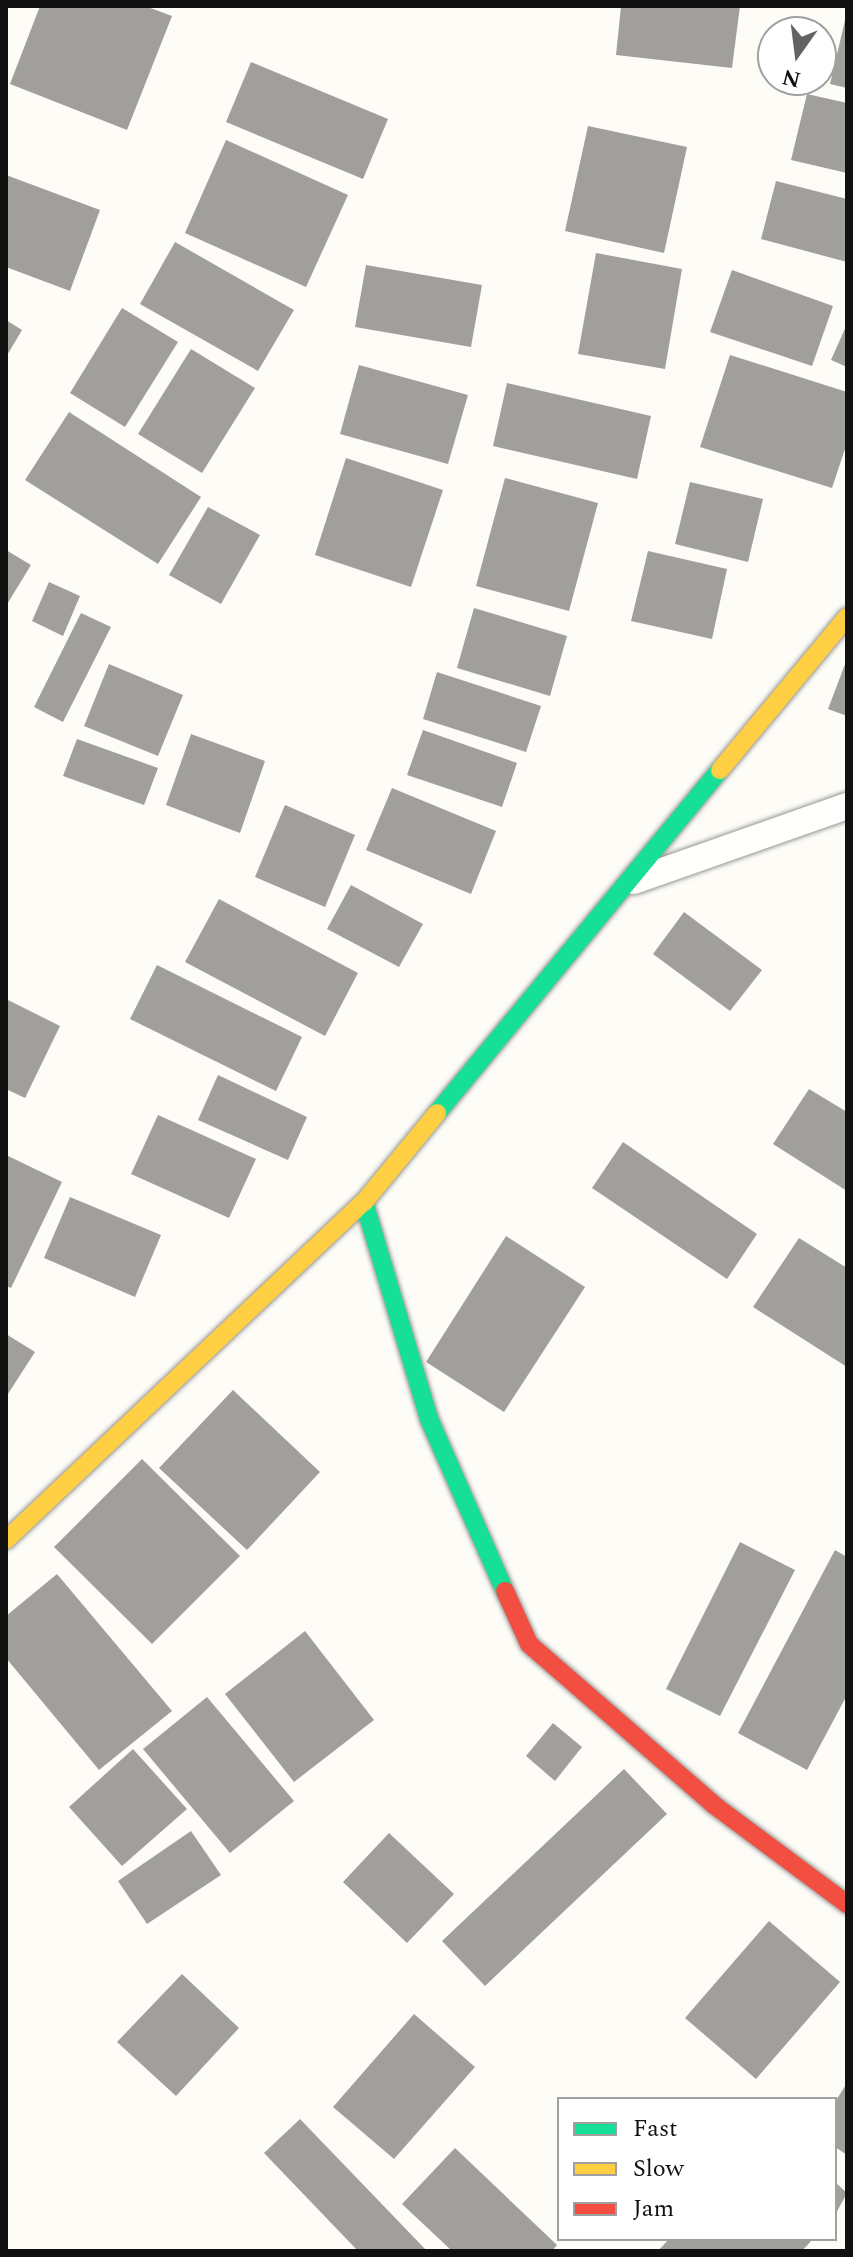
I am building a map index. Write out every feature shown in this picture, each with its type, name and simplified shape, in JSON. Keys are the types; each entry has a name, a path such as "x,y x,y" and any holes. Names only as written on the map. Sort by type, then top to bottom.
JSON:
{"main road":[{"path":"6,1540 364,1202 634,881 847,617"},
{"path":"364,1202 429,1419 529,1644 714,1805 847,1904"}],"lane":[{"path":"634,881 847,806"}],"building":[{"path":"40,6 145,6 172,16 127,130 10,84"},
{"path":"621,6 740,6 732,68 616,55"},
{"path":"846,16 847,88 837,86 837,54"},
{"path":"251,62 388,119 363,179 226,122"},
{"path":"807,96 847,103 847,173 791,160"},
{"path":"588,126 687,147 664,253 565,231"},
{"path":"226,140 348,195 306,287 185,233"},
{"path":"6,175 100,210 70,291 6,267"},
{"path":"776,181 847,199 847,262 761,239"},
{"path":"175,242 294,310 258,371 140,304"},
{"path":"596,253 682,269 665,369 578,354"},
{"path":"366,265 482,285 471,347 355,327"},
{"path":"732,270 833,306 812,366 710,332"},
{"path":"122,308 178,342 125,427 70,393"},
{"path":"6,320 22,330 6,357"},
{"path":"847,324 847,367 831,360"},
{"path":"191,349 255,388 202,473 138,434"},
{"path":"730,355 847,392 847,443 832,488 700,447"},
{"path":"359,365 468,395 448,464 340,434"},
{"path":"507,383 651,416 637,479 493,446"},
{"path":"69,412 201,497 158,564 25,480"},
{"path":"346,458 443,490 411,587 315,555"},
{"path":"505,478 598,503 569,611 476,586"},
{"path":"690,482 763,499 748,562 675,544"},
{"path":"208,507 260,535 221,604 169,575"},
{"path":"6,550 31,565 6,606"},
{"path":"648,551 727,569 712,639 631,621"},
{"path":"49,582 80,596 63,636 32,621"},
{"path":"474,608 567,636 550,696 457,668"},
{"path":"81,613 111,627 63,722 34,707"},
{"path":"847,659 847,716 828,709"},
{"path":"109,664 183,695 158,756 84,726"},
{"path":"437,672 541,706 526,752 423,719"},
{"path":"423,730 517,763 502,807 407,775"},
{"path":"191,734 265,761 240,833 166,805"},
{"path":"77,739 158,768 144,805 63,776"},
{"path":"392,788 496,831 471,894 366,850"},
{"path":"285,805 355,835 325,907 255,877"},
{"path":"351,885 423,924 399,967 327,929"},
{"path":"219,899 358,973 325,1036 185,962"},
{"path":"684,912 762,970 730,1011 653,954"},
{"path":"157,965 302,1037 276,1091 130,1019"},
{"path":"6,999 60,1026 25,1098 6,1089"},
{"path":"218,1075 307,1117 288,1160 198,1120"},
{"path":"809,1089 847,1112 847,1191 773,1144"},
{"path":"158,1115 256,1159 229,1218 131,1174"},
{"path":"623,1142 757,1234 727,1279 592,1188"},
{"path":"6,1155 62,1182 11,1288 6,1286"},
{"path":"70,1197 161,1235 135,1297 44,1258"},
{"path":"506,1236 585,1287 504,1412 426,1362"},
{"path":"799,1238 847,1268 847,1367 753,1307"},
{"path":"6,1334 35,1352 6,1397"},
{"path":"233,1390 320,1472 247,1550 159,1468"},
{"path":"142,1459 240,1556 152,1644 54,1547"},
{"path":"740,1542 795,1570 720,1716 666,1689"},
{"path":"835,1550 847,1557 847,1695 807,1770 738,1733"},
{"path":"57,1574 172,1711 99,1770 6,1658 6,1616"},
{"path":"305,1631 374,1720 294,1782 225,1694"},
{"path":"207,1697 294,1801 230,1853 143,1749"},
{"path":"553,1723 582,1747 555,1781 526,1756"},
{"path":"133,1749 187,1809 122,1866 69,1807"},
{"path":"624,1769 667,1814 485,1986 442,1941"},
{"path":"191,1831 221,1875 147,1924 118,1881"},
{"path":"389,1833 454,1894 407,1943 343,1882"},
{"path":"769,1921 840,1982 756,2079 685,2018"},
{"path":"182,1974 239,2028 176,2096 117,2042"},
{"path":"414,2014 475,2067 394,2159 333,2107"},
{"path":"847,2083 847,2155 837,2148 837,2099"},
{"path":"300,2119 427,2251 358,2251 264,2153"},
{"path":"455,2148 557,2245 552,2251 452,2251 402,2204"},
{"path":"837,2184 847,2193 837,2211"},
{"path":"667,2241 811,2241 802,2251 658,2251"}],"traffic: fast":[{"path":"437,1113 720,770"},
{"path":"364,1202 429,1419 505,1591"}],"traffic: slow":[{"path":"720,770 847,617"},
{"path":"6,1540 364,1202 437,1113"}],"traffic: jam":[{"path":"505,1591 529,1644 714,1805 847,1904"}]}
